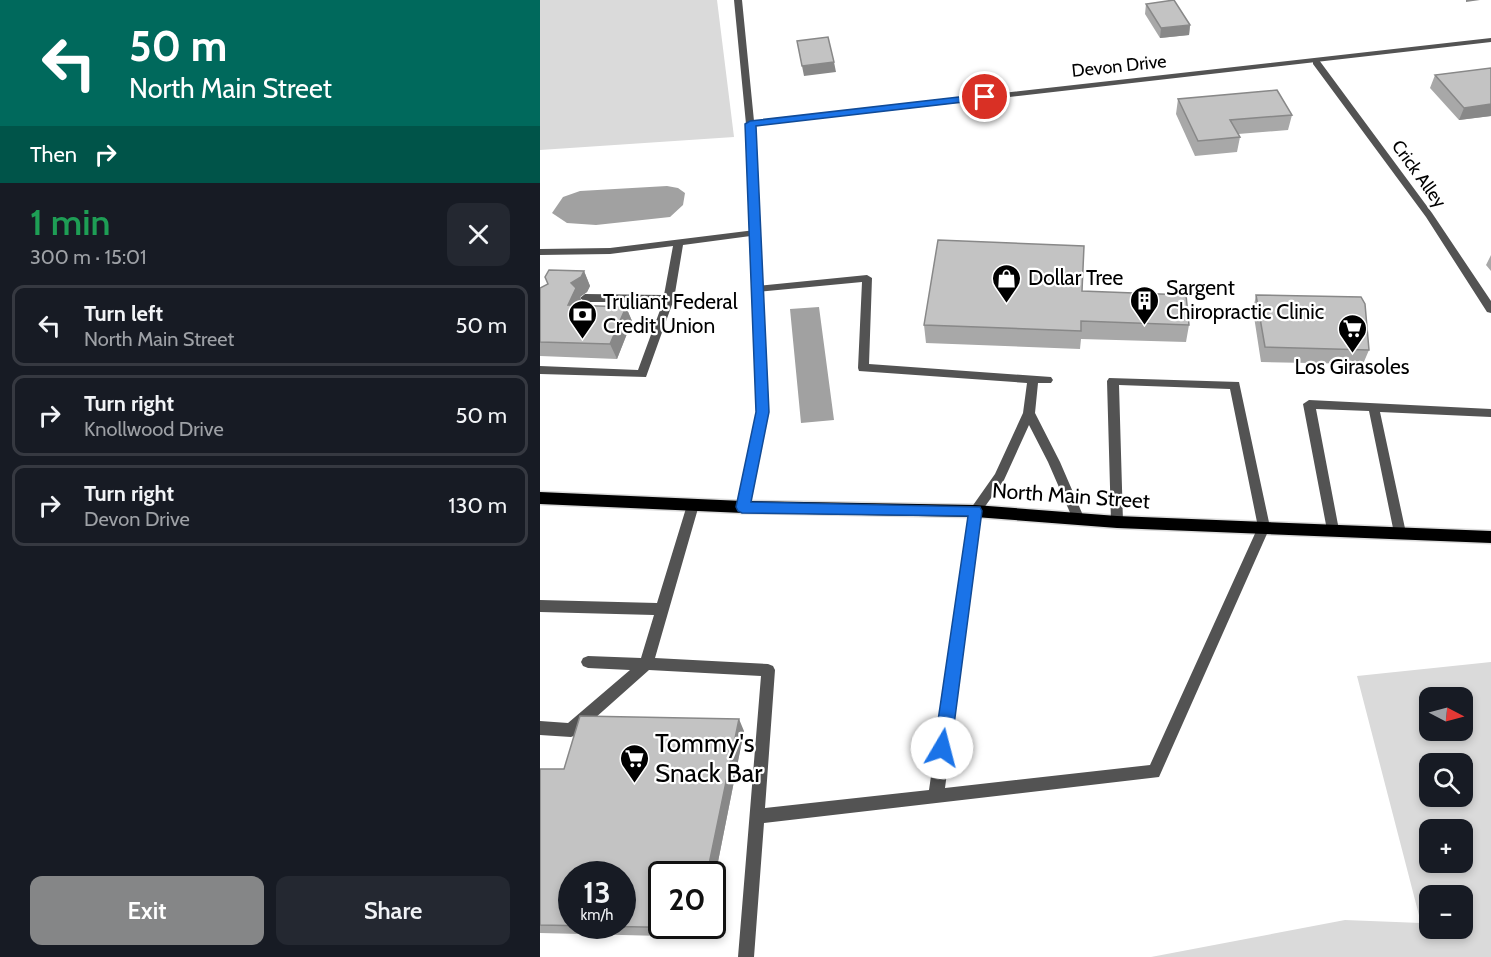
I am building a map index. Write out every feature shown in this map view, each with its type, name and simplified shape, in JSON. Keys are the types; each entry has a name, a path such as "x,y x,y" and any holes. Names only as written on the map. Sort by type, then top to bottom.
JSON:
{"main road":[{"name":"North Main Street","path":"540,498 693,506 975,511 1117,522 1491,537"}],"street":[{"path":"738,0 750,124 763,412 742,507"},
{"name":"Devon Drive","path":"750,124 1032,91 1316,62 1491,40"},
{"name":"Crick Alley","path":"1316,62 1429,215 1491,309"},
{"path":"540,252 610,251 755,233"},
{"path":"540,370 642,374 669,299 679,242"},
{"path":"758,289 867,278 863,368 1047,380"},
{"path":"585,298 669,299"},
{"path":"936,796 975,511 1000,477 1029,413 1032,379"},
{"path":"757,816 1154,772 1264,527 1235,385 1113,381 1117,522"},
{"path":"1333,530 1309,405 1491,413"},
{"path":"1374,408 1400,533"},
{"path":"1029,413 1054,462 1079,520"},
{"path":"540,728 571,729 646,664 693,506"},
{"path":"540,606 662,609"},
{"path":"588,662 768,670 746,957"}],"shaded area":[{"path":"540,0 717,0 734,137 540,150"},
{"path":"667,186 678,188 685,193 683,205 670,217 596,225 567,223 552,213 563,197 580,191"},
{"path":"819,307 834,420 801,423 790,309"},
{"path":"1491,662 1491,957 1151,957 1345,920 1419,923 1419,939 1473,939 1473,885 1419,885 1419,915 1357,676"}],"building":[{"path":"1174,0 1190,25 1161,28 1146,4"},
{"path":"828,37 834,62 802,66 797,41"},
{"path":"1491,68 1491,104 1464,108 1435,75"},
{"path":"1277,90 1292,115 1230,120 1240,137 1198,141 1178,99"},
{"name":"Dollar Tree","path":"938,240 1084,246 1082,291 1186,295 1189,325 1081,321 1081,331 924,325"},
{"name":"Truliant Federal Credit Union","path":"549,270 584,271 581,277 571,283 576,288 568,305 626,307 610,344 540,342 540,288 548,284 545,277"},
{"path":"1256,295 1361,297 1365,304 1369,350 1265,347"},
{"path":"580,716 739,719 710,861 648,861 648,927 636,927 636,861 558,861 558,926 540,925 540,769 564,769"}],"place":[{"name":"Dollar Tree","path":"1007,304"},
{"name":"Sargent Chiropractic Clinic","path":"1145,326"},
{"name":"Truliant Federal Credit Union","path":"582,340"},
{"name":"Los Girasoles","path":"1352,354"},
{"name":"Tommy's Snack Bar","path":"634,784"}],"route":[{"path":"942,748 975,511 742,507 763,412 750,124 985,97"}]}
